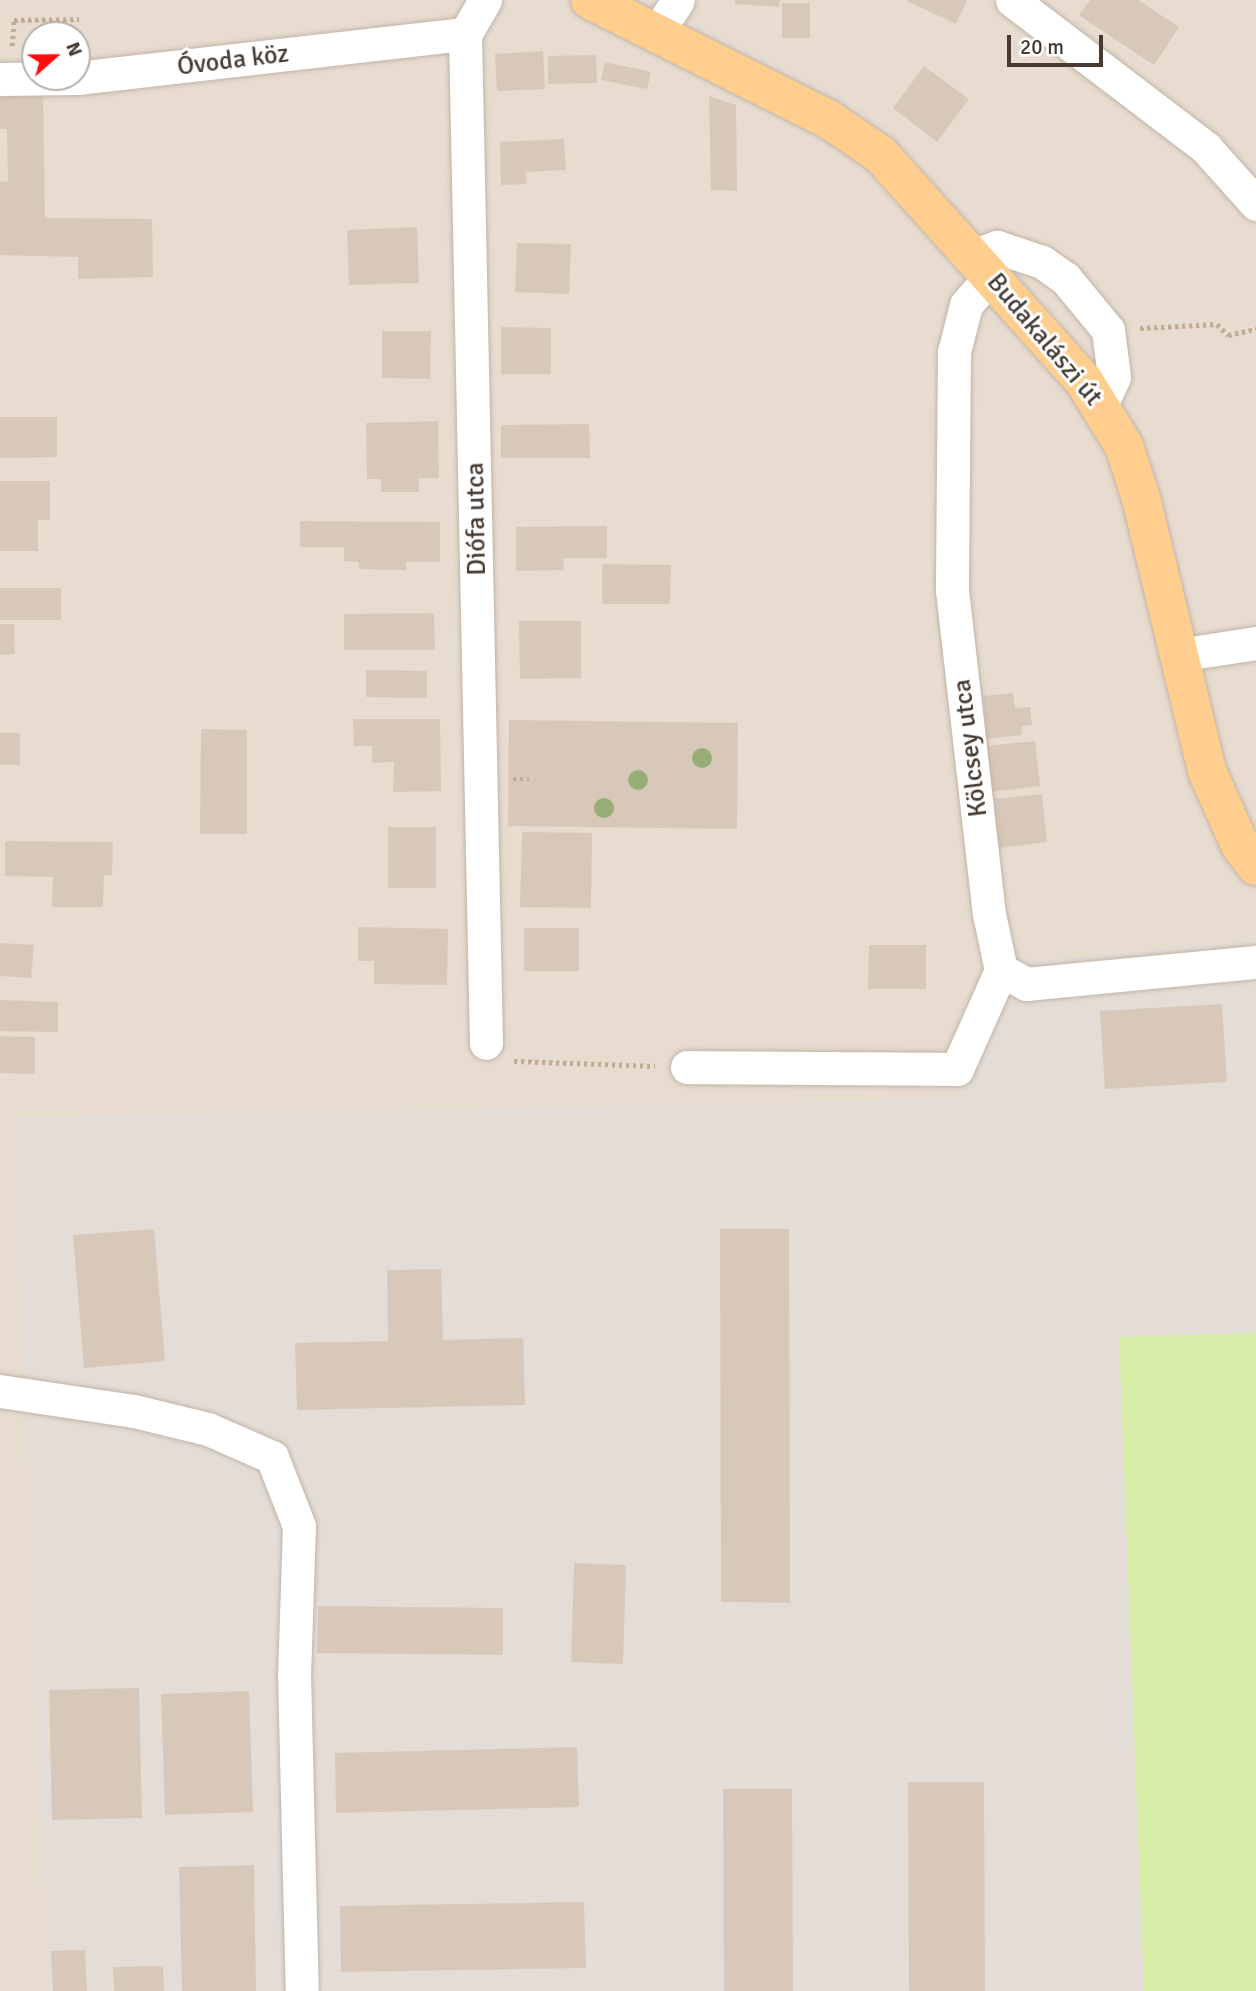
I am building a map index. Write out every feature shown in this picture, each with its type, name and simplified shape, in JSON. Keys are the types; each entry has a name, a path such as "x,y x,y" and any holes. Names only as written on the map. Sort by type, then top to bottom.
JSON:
{"main road":[{"name":"Budakalászi út","path":"590,0 828,119 881,155 1101,405 1124,446 1141,498 1207,771 1240,845 1256,866"}],"street":[{"path":"465,34 485,0"},
{"path":"656,34 678,0"},
{"path":"1012,0 1206,148 1256,204"},
{"name":"Óvoda köz","path":"5,79 77,79 465,34"},
{"name":"Diófa utca","path":"465,34 486,1044"},
{"path":"981,266 996,247 1042,262 1066,279 1108,330 1114,377 1101,405"},
{"name":"Kölcsey utca","path":"981,266 966,305 954,352 952,590 989,914 1001,970"},
{"path":"1178,656 1256,643"},
{"path":"687,1067 957,1069 1001,970 1026,984 1256,962"},
{"path":"0,1391 122,1409 208,1429 272,1457 299,1526 293,1673 302,1991"}],"path":[{"path":"5,79 14,20 79,19"},
{"path":"1108,330 1217,324 1228,335 1256,329"},
{"path":"486,1044 492,1060 687,1067"}],"shaded area":[{"path":"0,0 1256,0 1256,940 1027,962 956,1099 15,1118 47,1991 0,1991"},
{"path":"1256,940 1256,1333 1119,1337 1144,1991 47,1991 14,1118 956,1099 1027,961"}],"green space":[{"path":"1256,1333 1256,1991 1144,1991 1119,1337"}],"building":[{"path":"735,0 780,0 779,7 735,4"},
{"path":"905,0 967,0 956,24"},
{"path":"1090,0 1138,0 1179,27 1154,65 1079,15"},
{"path":"782,3 810,3 810,38 782,38"},
{"path":"543,51 545,89 497,91 495,54"},
{"path":"596,55 597,83 548,84 548,56"},
{"path":"605,62 651,72 647,89 601,80"},
{"path":"924,66 969,99 937,142 893,108"},
{"path":"43,94 45,218 152,219 153,277 78,279 78,257 0,255 0,181 8,182 7,129 0,129 0,97"},
{"path":"709,96 736,105 737,191 711,190"},
{"path":"564,139 566,170 526,172 527,184 501,185 500,142"},
{"path":"417,227 419,283 349,285 347,230"},
{"path":"517,243 571,244 569,294 515,292"},
{"path":"501,327 551,328 551,374 501,374"},
{"path":"382,331 431,331 430,379 382,378"},
{"path":"0,417 57,417 57,457 0,458"},
{"path":"438,421 439,478 419,478 419,492 381,492 381,479 367,479 366,423"},
{"path":"589,424 590,458 501,458 501,425"},
{"path":"0,481 50,481 50,520 38,520 38,551 0,551"},
{"path":"300,521 440,522 440,562 406,562 406,570 359,569 359,562 344,561 344,547 300,547"},
{"path":"607,526 607,558 563,558 564,570 516,571 516,527"},
{"path":"602,564 671,565 670,604 602,604"},
{"path":"0,588 61,588 61,620 0,620"},
{"path":"434,613 435,650 344,650 344,614"},
{"path":"519,621 581,621 581,678 520,679"},
{"path":"0,624 14,624 15,654 0,655"},
{"path":"366,670 427,671 427,698 366,697"},
{"path":"1013,693 1015,708 1030,707 1032,725 1021,726 1022,735 987,739 983,696"},
{"path":"353,719 440,719 441,791 393,792 394,762 372,763 372,746 354,746"},
{"path":"509,720 738,723 737,829 508,826"},
{"path":"201,729 247,730 247,834 200,834"},
{"path":"0,733 20,733 20,765 0,765"},
{"path":"1035,741 1040,786 992,792 987,746"},
{"path":"1042,794 1047,842 999,848 994,799"},
{"path":"388,827 436,827 436,888 388,888"},
{"path":"522,832 592,833 591,908 520,907"},
{"path":"5,841 113,842 112,875 104,875 103,907 52,907 53,877 5,876"},
{"path":"358,927 448,929 447,985 374,984 374,961 358,961"},
{"path":"524,928 579,928 579,971 524,971"},
{"path":"0,943 34,945 31,978 0,976"},
{"path":"869,945 926,945 926,989 868,989"},
{"path":"0,1000 58,1002 58,1032 0,1031"},
{"path":"1222,1004 1227,1082 1105,1089 1100,1011"},
{"path":"0,1036 35,1037 35,1074 0,1073"},
{"path":"154,1229 165,1361 84,1368 73,1235"},
{"path":"720,1229 789,1229 790,1603 721,1602"},
{"path":"441,1269 443,1340 523,1338 525,1405 297,1410 295,1343 388,1341 387,1270"},
{"path":"574,1563 626,1565 623,1664 571,1662"},
{"path":"318,1606 503,1608 503,1655 317,1653"},
{"path":"139,1688 142,1818 52,1820 49,1690"},
{"path":"249,1691 253,1812 165,1815 161,1694"},
{"path":"577,1747 579,1807 336,1813 335,1753"},
{"path":"908,1782 984,1782 985,1991 909,1991"},
{"path":"723,1789 792,1789 793,1991 724,1991"},
{"path":"254,1865 256,1991 182,1991 179,1867"},
{"path":"584,1902 586,1968 341,1972 340,1906"},
{"path":"85,1950 87,1991 53,1991 51,1951"},
{"path":"163,1966 164,1991 114,1991 113,1967"}]}
